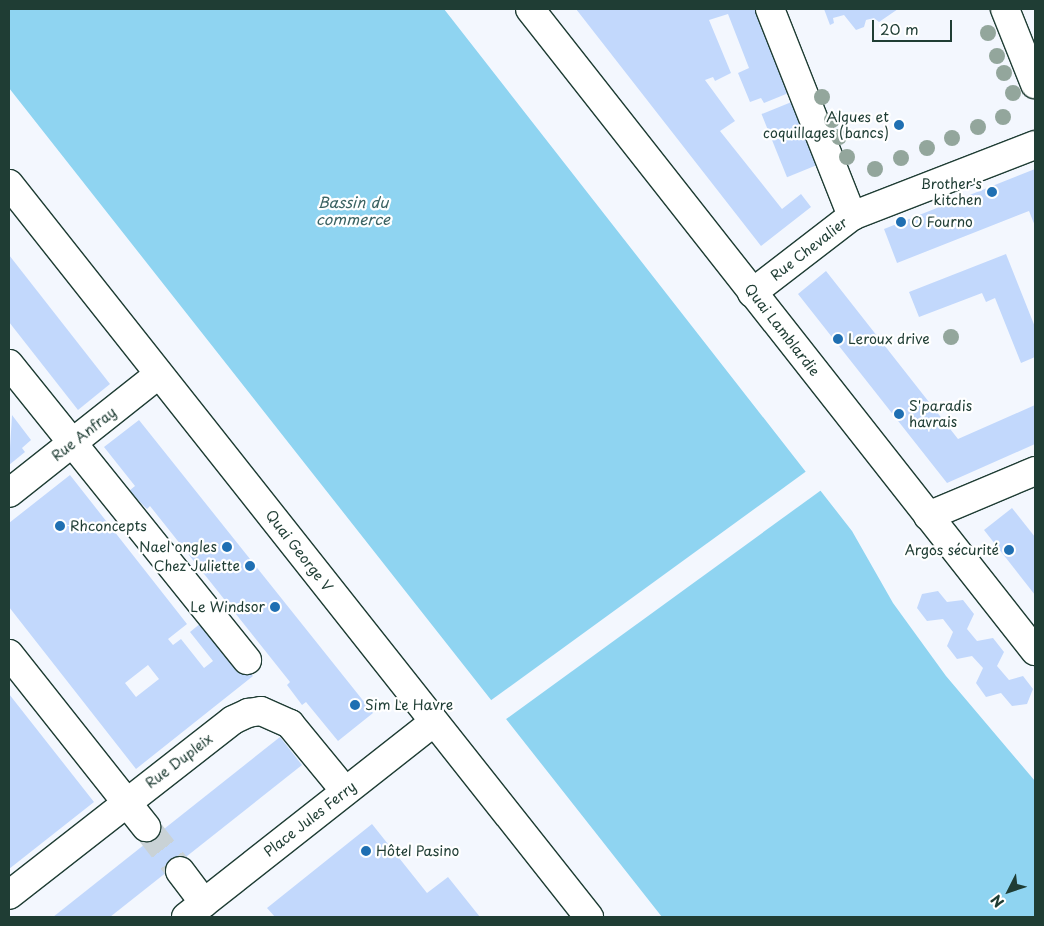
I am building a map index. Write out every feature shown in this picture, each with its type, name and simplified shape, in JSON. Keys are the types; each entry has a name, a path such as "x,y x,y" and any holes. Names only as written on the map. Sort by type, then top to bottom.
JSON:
{"street":[{"name":"Quai Lamblardie","path":"530,9 1035,651"},
{"path":"770,9 852,216"},
{"path":"1006,9 1035,84"},
{"name":"Rue Chevalier","path":"752,293 852,216 1035,145"},
{"name":"Quai George V","path":"9,184 589,917"},
{"path":"9,364 247,660"},
{"name":"Rue Anfray","path":"9,494 160,374"},
{"path":"928,516 1035,471"},
{"path":"9,654 146,827"},
{"name":"Rue Dupleix","path":"9,895 233,720 261,711 290,724 345,791"},
{"name":"Place Jules Ferry","path":"195,910 434,722"},
{"path":"180,871 195,910"}],"water":[{"name":"Bassin du commerce","path":"9,9 444,9 852,531 893,603 946,676 1035,781 1035,917 662,917 9,88"}],"pier":[{"path":"808,470 822,489 503,721 489,702"}],"building":[{"path":"576,9 758,9 791,92 764,103 761,98 750,102 738,73 749,68 728,14 709,20 731,73 715,81 713,77 705,80 735,121 720,131 782,209 801,194 811,207 761,246"},
{"path":"824,9 898,9 879,22 874,18 866,20 864,27 856,30 844,15 833,18 834,23 830,25"},
{"path":"794,101 819,164 787,177 762,114"},
{"path":"1035,169 1035,226 1029,211 897,263 884,229"},
{"path":"1006,254 1035,327 1035,357 1021,363 995,298 986,302 982,293 919,317 909,292"},
{"path":"9,255 110,384 78,410 9,322"},
{"path":"826,271 958,439 1035,405 1035,444 947,483 798,294"},
{"path":"12,415 31,440 22,448 25,452 9,465"},
{"path":"139,420 373,713 338,741 306,702 302,705 287,685 290,682 150,506 147,509 129,491 135,486 104,447"},
{"path":"70,475 187,624 168,639 173,645 181,639 204,668 213,661 190,632 207,618 253,676 136,769 9,607 9,523","holes":["148,665 159,679 136,697 125,683"]},
{"path":"1012,508 1035,537 1035,595 984,530"},
{"path":"938,591 947,602 963,600 974,614 967,629 977,641 993,638 1004,652 997,666 1009,680 1023,676 1033,689 1027,704 1012,706 1001,693 986,697 976,683 983,668 972,656 957,659 947,646 953,632 943,619 927,621 917,608 922,594"},
{"path":"9,694 94,802 9,869 10,764"},
{"path":"280,737 302,765 110,917 53,917"},
{"name":"Hôtel Pasino","path":"372,824 427,893 448,877 480,917 275,917 267,908"}],"tunnel":[{"path":"146,827 180,871"}],"place":[{"name":"Algues et coquillages (bancs)","path":"899,125"},
{"name":"Brother's kitchen","path":"992,192"},
{"name":"O Fourno","path":"901,222"},
{"name":"Leroux drive","path":"838,339"},
{"name":"S'paradis havrais","path":"899,414"},
{"name":"Rhconcepts","path":"60,526"},
{"name":"Nael ongles","path":"227,547"},
{"name":"Argos sécurité","path":"1009,550"},
{"name":"Chez Juliette","path":"250,566"},
{"name":"Le Windsor","path":"275,607"},
{"name":"Sim Le Havre","path":"355,705"},
{"name":"Hôtel Pasino","path":"366,851"}]}
